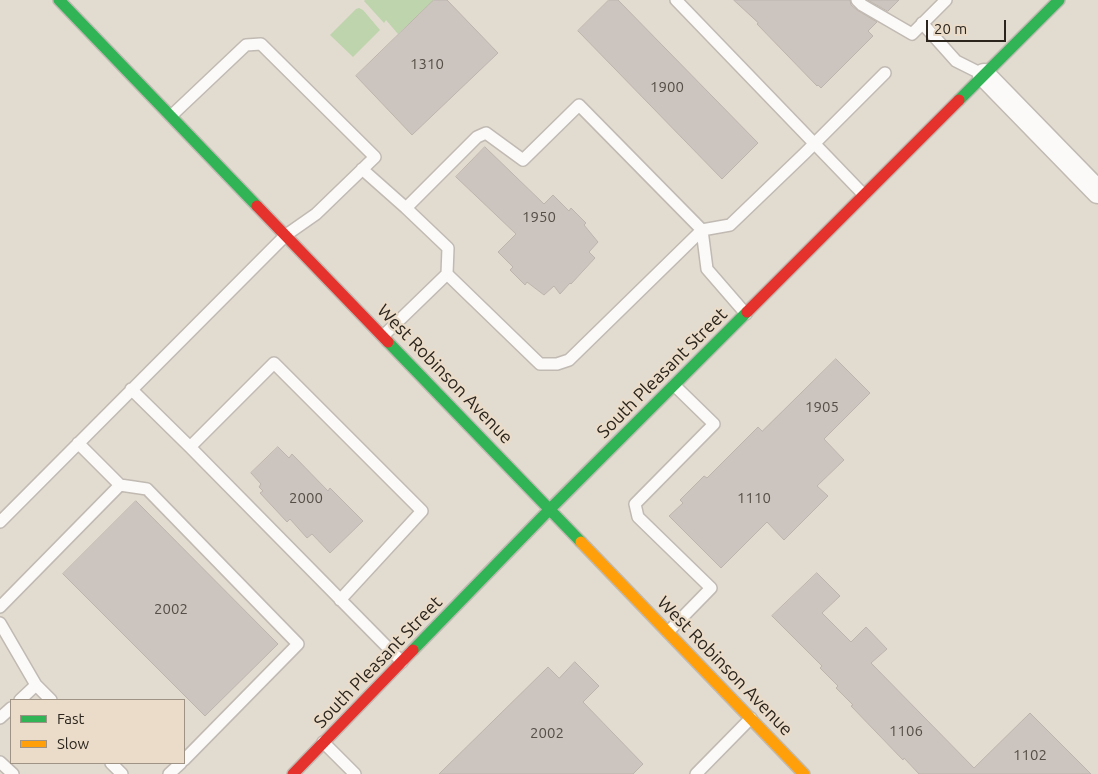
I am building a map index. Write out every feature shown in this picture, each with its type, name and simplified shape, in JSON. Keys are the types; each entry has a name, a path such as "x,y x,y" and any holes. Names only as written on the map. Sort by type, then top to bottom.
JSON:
{"street":[{"name":"West Robinson Avenue","path":"59,0 804,774"},
{"name":"South Pleasant Street","path":"293,774 550,509 1060,0"},
{"path":"984,76 1098,192"}],"lane":[{"path":"676,0 864,194"},
{"path":"857,0 862,5 912,34 946,0"},
{"path":"922,23 956,61 984,76"},
{"path":"0,522 286,235 316,214 374,157 261,44 246,45 171,116"},
{"path":"447,274 540,364 557,364 569,360 702,230 730,225 816,143 885,73"},
{"path":"406,208 477,137 486,133 523,160 579,105 702,230 707,269 746,314"},
{"path":"362,169 448,248 447,274 383,336"},
{"path":"190,447 274,363 422,512 340,600"},
{"path":"668,632 711,588 638,516 635,504 714,424 674,385"},
{"path":"131,389 402,662"},
{"path":"78,443 120,486 147,489 298,644 185,759"},
{"path":"0,607 120,486"},
{"path":"0,623 36,685 50,699"},
{"path":"21,699 36,685"},
{"path":"0,718 10,709"},
{"path":"696,774 751,718"},
{"path":"324,742 355,774"},
{"path":"0,762 13,774"},
{"path":"112,764 122,774"},
{"path":"169,774 180,764"}],"green space":[{"path":"365,0 434,0 398,34 386,20 384,23"},
{"path":"359,8 363,10 380,30 353,57 330,35"}],"building":[{"path":"434,0 447,0 498,53 412,135 356,76"},
{"path":"609,0 618,0 758,143 722,179 578,31"},
{"path":"734,0 850,0 851,5 857,10 877,22 868,31 873,36 821,88"},
{"path":"868,0 899,0 888,11"},
{"path":"485,147 544,204 553,195 569,211 571,208 586,223 584,225 598,242 589,252 595,258 560,294 554,286 544,295 527,282 525,285 510,270 513,267 498,252 516,234 456,177"},
{"path":"836,359 870,393 824,439 844,460 817,486 828,496 784,540 767,522 721,568 669,516 683,503 680,500 704,476 707,478 758,427 762,431"},
{"path":"278,447 289,458 292,454 328,491 330,488 363,521 330,553 312,534 307,538 290,519 287,522 260,493 263,491 259,487 261,484 251,473"},
{"path":"136,501 278,644 205,716 63,574"},
{"path":"817,573 840,596 822,613 851,642 866,627 887,649 871,663 974,768 1030,713 1091,774 919,774 851,706 853,705 836,688 838,686 820,668 822,666 772,616"},
{"path":"575,662 599,686 583,702 643,764 633,774 439,774 548,667 559,678"}],"traffic: fast":[{"path":"59,0 257,206"},
{"path":"959,100 1059,0"},
{"path":"413,650 550,509 747,312"},
{"path":"388,342 581,542"}],"traffic: slow":[{"path":"581,542 804,774"}],"traffic: jam":[{"path":"747,312 959,100"},
{"path":"257,206 388,342"},
{"path":"293,774 413,650"}]}
